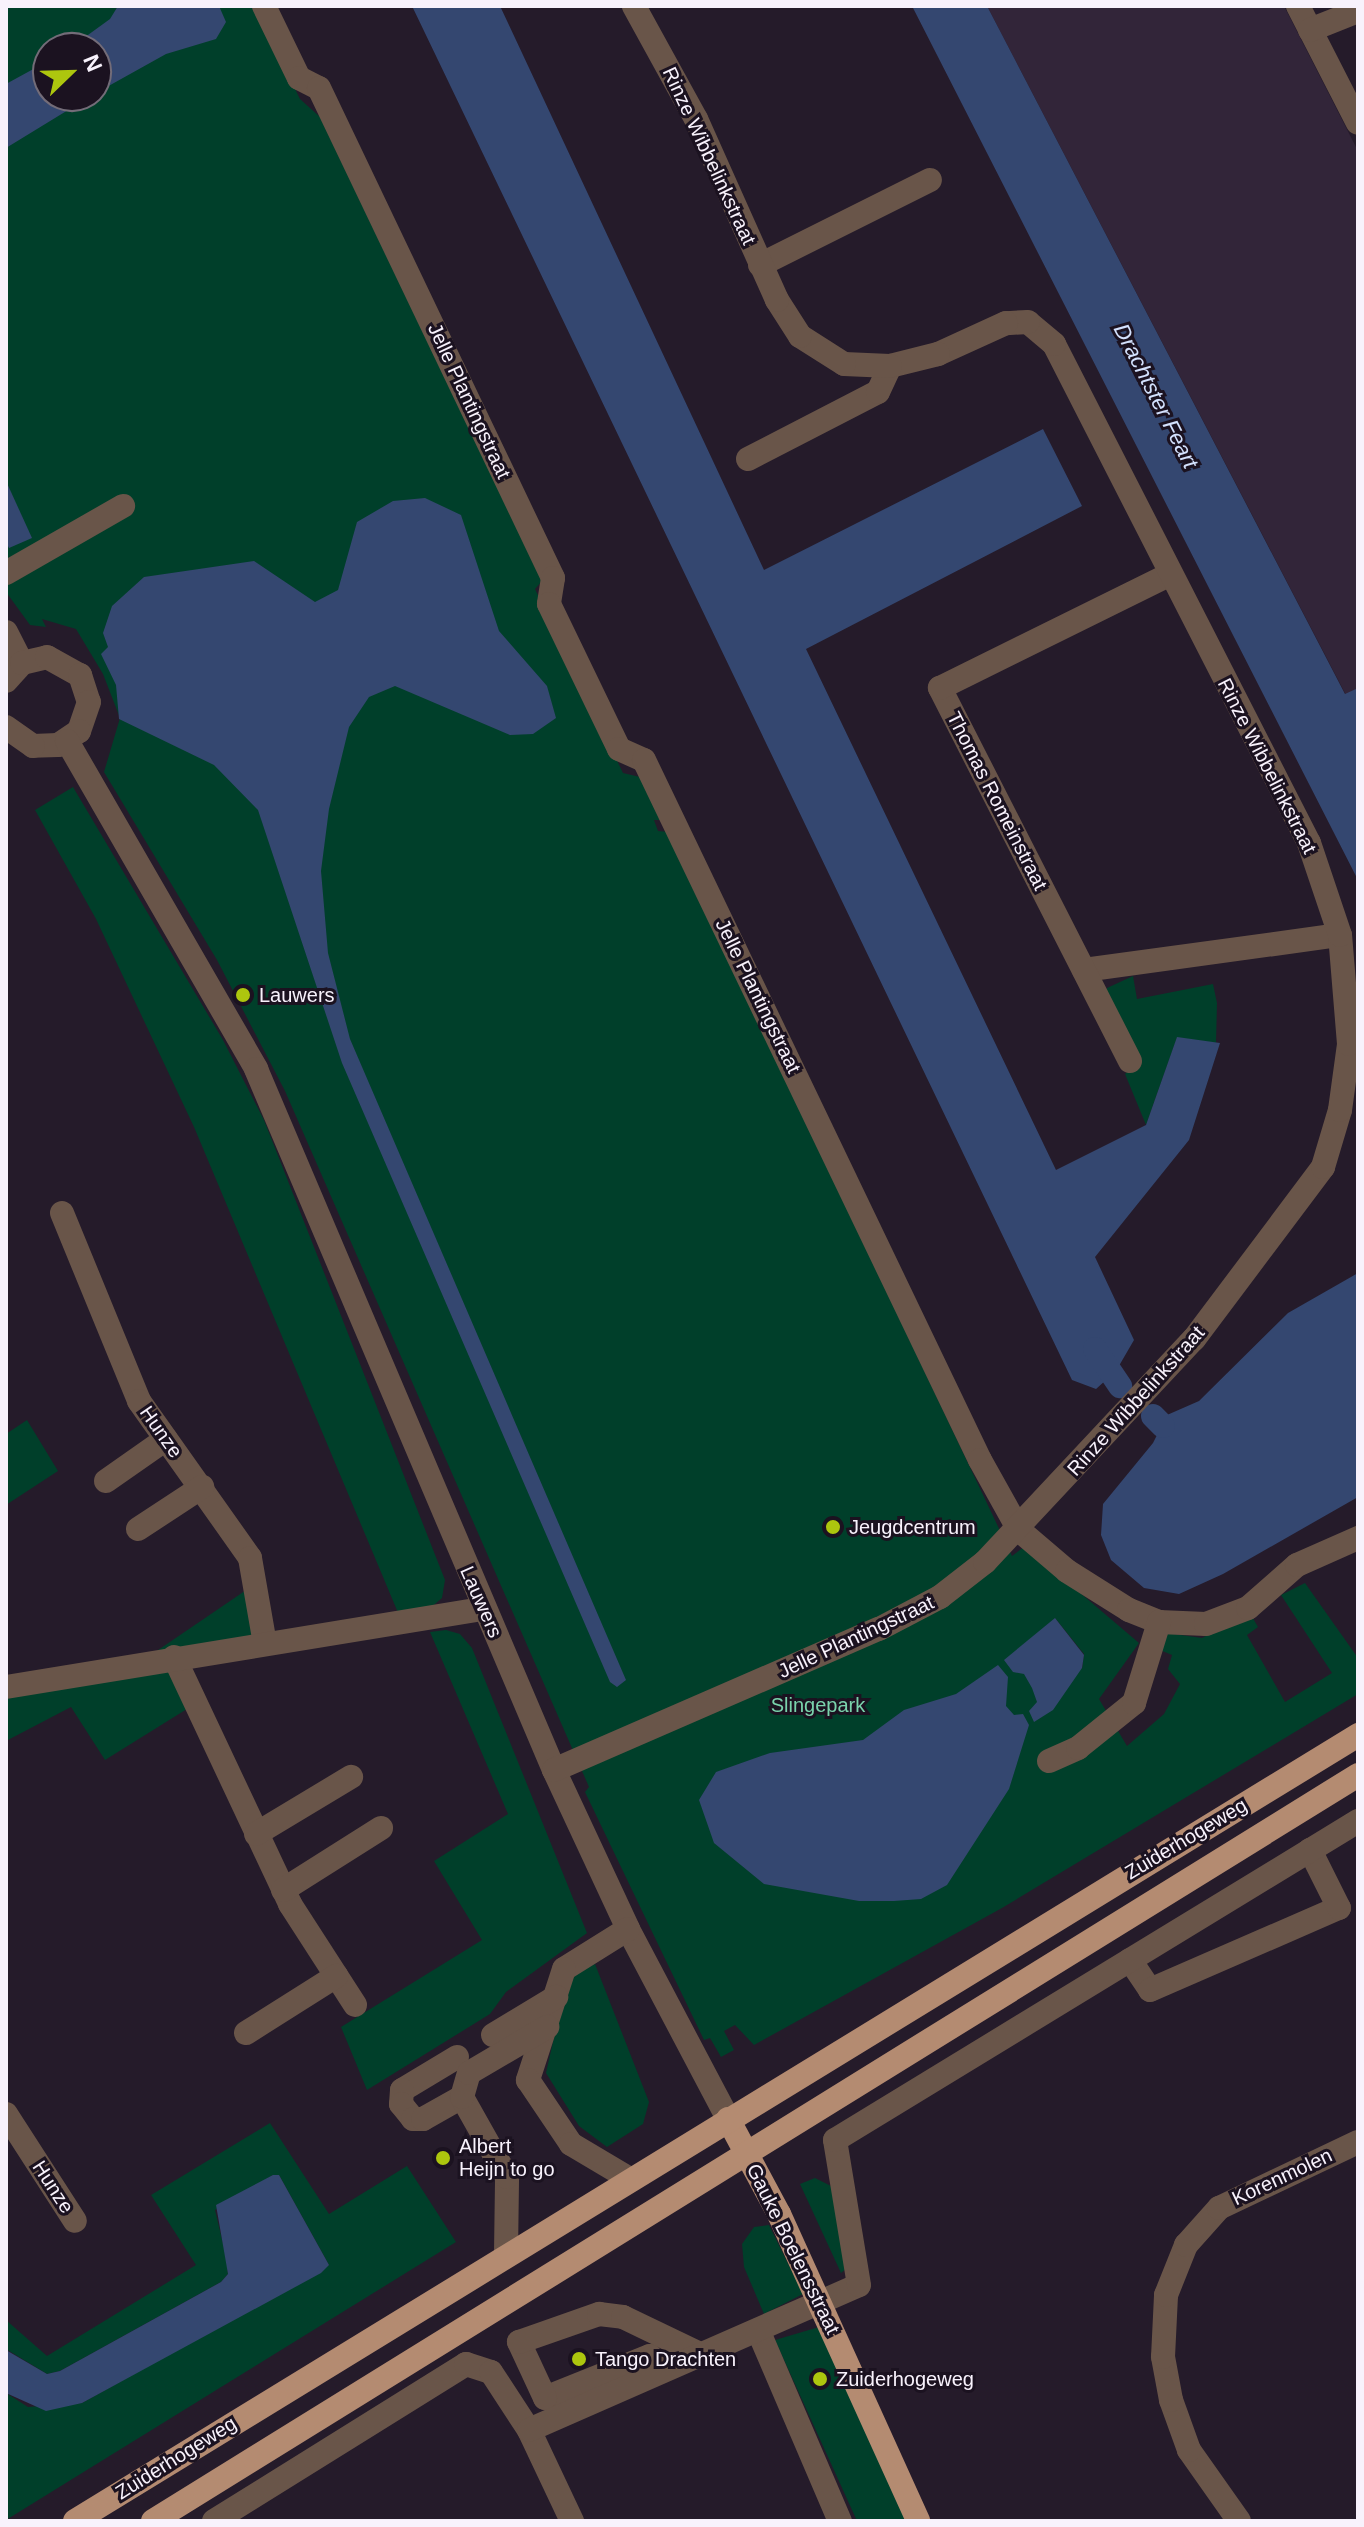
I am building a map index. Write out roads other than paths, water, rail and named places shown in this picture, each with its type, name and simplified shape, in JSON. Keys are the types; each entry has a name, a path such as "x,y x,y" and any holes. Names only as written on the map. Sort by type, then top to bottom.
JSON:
{"main road":[{"name":"Zuiderhogeweg","path":"75,2521 506,2253 1358,1735"},
{"name":"Zuiderhogeweg","path":"153,2521 1358,1775"},
{"path":"728,2119 746,2153"},
{"name":"Gauke Boelensstraat","path":"746,2153 821,2304 918,2521"}],"street":[{"name":"Jelle Plantingstraat","path":"264,6 299,78 319,88 553,578 549,604 612,736 619,749 644,760 980,1460 1019,1530 970,1576 907,1615 554,1770"},
{"name":"Rinze Wibbelinkstraat","path":"634,6 696,119 760,265 800,336 844,364 890,366 938,354 1006,323 1028,322 1054,344 1169,575 1309,843 1340,935 1349,1044 1340,1110 1323,1167 1194,1339 1019,1530"},
{"path":"1298,6 1358,123"},
{"path":"1310,30 1358,11"},
{"name":"Rinze Wibbelinkstraat","path":"760,265 930,180"},
{"path":"748,459 878,392 890,366"},
{"path":"6,573 123,506"},
{"name":"Thomas Romeinstraat","path":"1130,1061 940,688 1169,575"},
{"path":"6,632 14,672 47,657 80,675 89,702 86,717 67,741 33,746 6,727"},
{"name":"Lauwers","path":"67,741 256,1069 554,1770 628,1929 728,2119"},
{"path":"1084,970 1340,935"},
{"name":"Hunze","path":"62,1213 139,1401 250,1558 265,1644"},
{"path":"106,1481 166,1439"},
{"path":"138,1529 202,1487"},
{"path":"1019,1530 1067,1571 1129,1610 1159,1622 1206,1624 1248,1608 1297,1565 1358,1538"},
{"path":"6,1687 174,1657 483,1609"},
{"path":"1049,1761 1078,1748 1134,1703 1159,1622"},
{"path":"174,1657 283,1890 355,2005"},
{"path":"256,1834 351,1777"},
{"path":"529,2430 859,2285 835,2140 1358,1821"},
{"path":"283,1890 381,1828"},
{"path":"1130,1960 1150,1990 1339,1908 1310,1850"},
{"path":"628,1929 564,1969 528,2080 571,2144 630,2179"},
{"path":"246,2033 336,1976"},
{"path":"493,2035 556,1997"},
{"path":"457,2057 402,2090 401,2104 413,2119 423,2119 462,2097 469,2073 547,2027"},
{"path":"462,2097 507,2177 506,2253"},
{"name":"Hunze","path":"6,2114 75,2221"},
{"name":"Korenmolen","path":"1239,2521 1189,2450 1171,2400 1163,2357 1166,2295 1186,2245 1219,2208 1358,2142"},
{"path":"663,2370 650,2356 545,2398 519,2342 599,2314 623,2317 700,2354"},
{"path":"758,2330 840,2521"},
{"path":"214,2521 466,2364 491,2372 529,2430 572,2521"}],"water":[{"path":"118,6 219,6 226,22 216,39 166,54 112,84 112,32 92,32 110,19"},
{"path":"412,6 500,6 764,570 1043,429 1082,506 806,649 1056,1170 1146,1125 1177,1037 1220,1043 1189,1140 1095,1257 1134,1340 1116,1371 1096,1389 1072,1380"},
{"name":"Drachtster Feart","path":"912,6 987,6 1345,694 1358,688 1358,880"},
{"path":"32,70 32,112 65,112 6,148 6,84"},
{"path":"6,481 32,538 9,548 6,542"},
{"path":"425,498 461,515 499,631 547,686 556,718 533,734 510,735 395,686 369,697 349,727 329,809 321,871 328,953 350,1039 626,1680 617,1687 610,1682 342,1063 258,810 214,765 119,719 116,685 101,654 108,647 103,633 112,606 144,577 254,561 315,602 338,590 357,522 393,501"},
{"path":"1358,1273 1358,1497 1223,1574 1179,1594 1144,1588 1111,1560 1101,1535 1103,1504 1153,1443 1167,1415 1199,1401 1288,1313"},
{"path":"1055,1618 1084,1655 1082,1668 1053,1710 1034,1722 1029,1711 1037,1702 1032,1688 1024,1674 1013,1672 1004,1660"},
{"path":"998,1665 1008,1677 1006,1706 1014,1715 1023,1714 1029,1725 1009,1789 947,1885 921,1899 859,1901 764,1884 714,1843 699,1800 716,1772 770,1753 863,1740 904,1710 956,1694"},
{"path":"273,2175 279,2175 329,2265 321,2273 82,2403 46,2411 6,2393 6,2350 47,2374 60,2371 221,2282 228,2274 216,2205"}],"waterway":[{"path":"1095,1349 1120,1386"},
{"path":"1153,1416 1163,1426"}],"place":[{"name":"Lauwers","path":"243,995"},
{"name":"Jeugdcentrum","path":"833,1527"},
{"name":"Albert Heijn to go","path":"443,2158"},
{"name":"Tango Drachten","path":"579,2359"},
{"name":"Zuiderhogeweg","path":"820,2379"}],"park label":[{"name":"Slingepark","path":"818,1705"}]}
